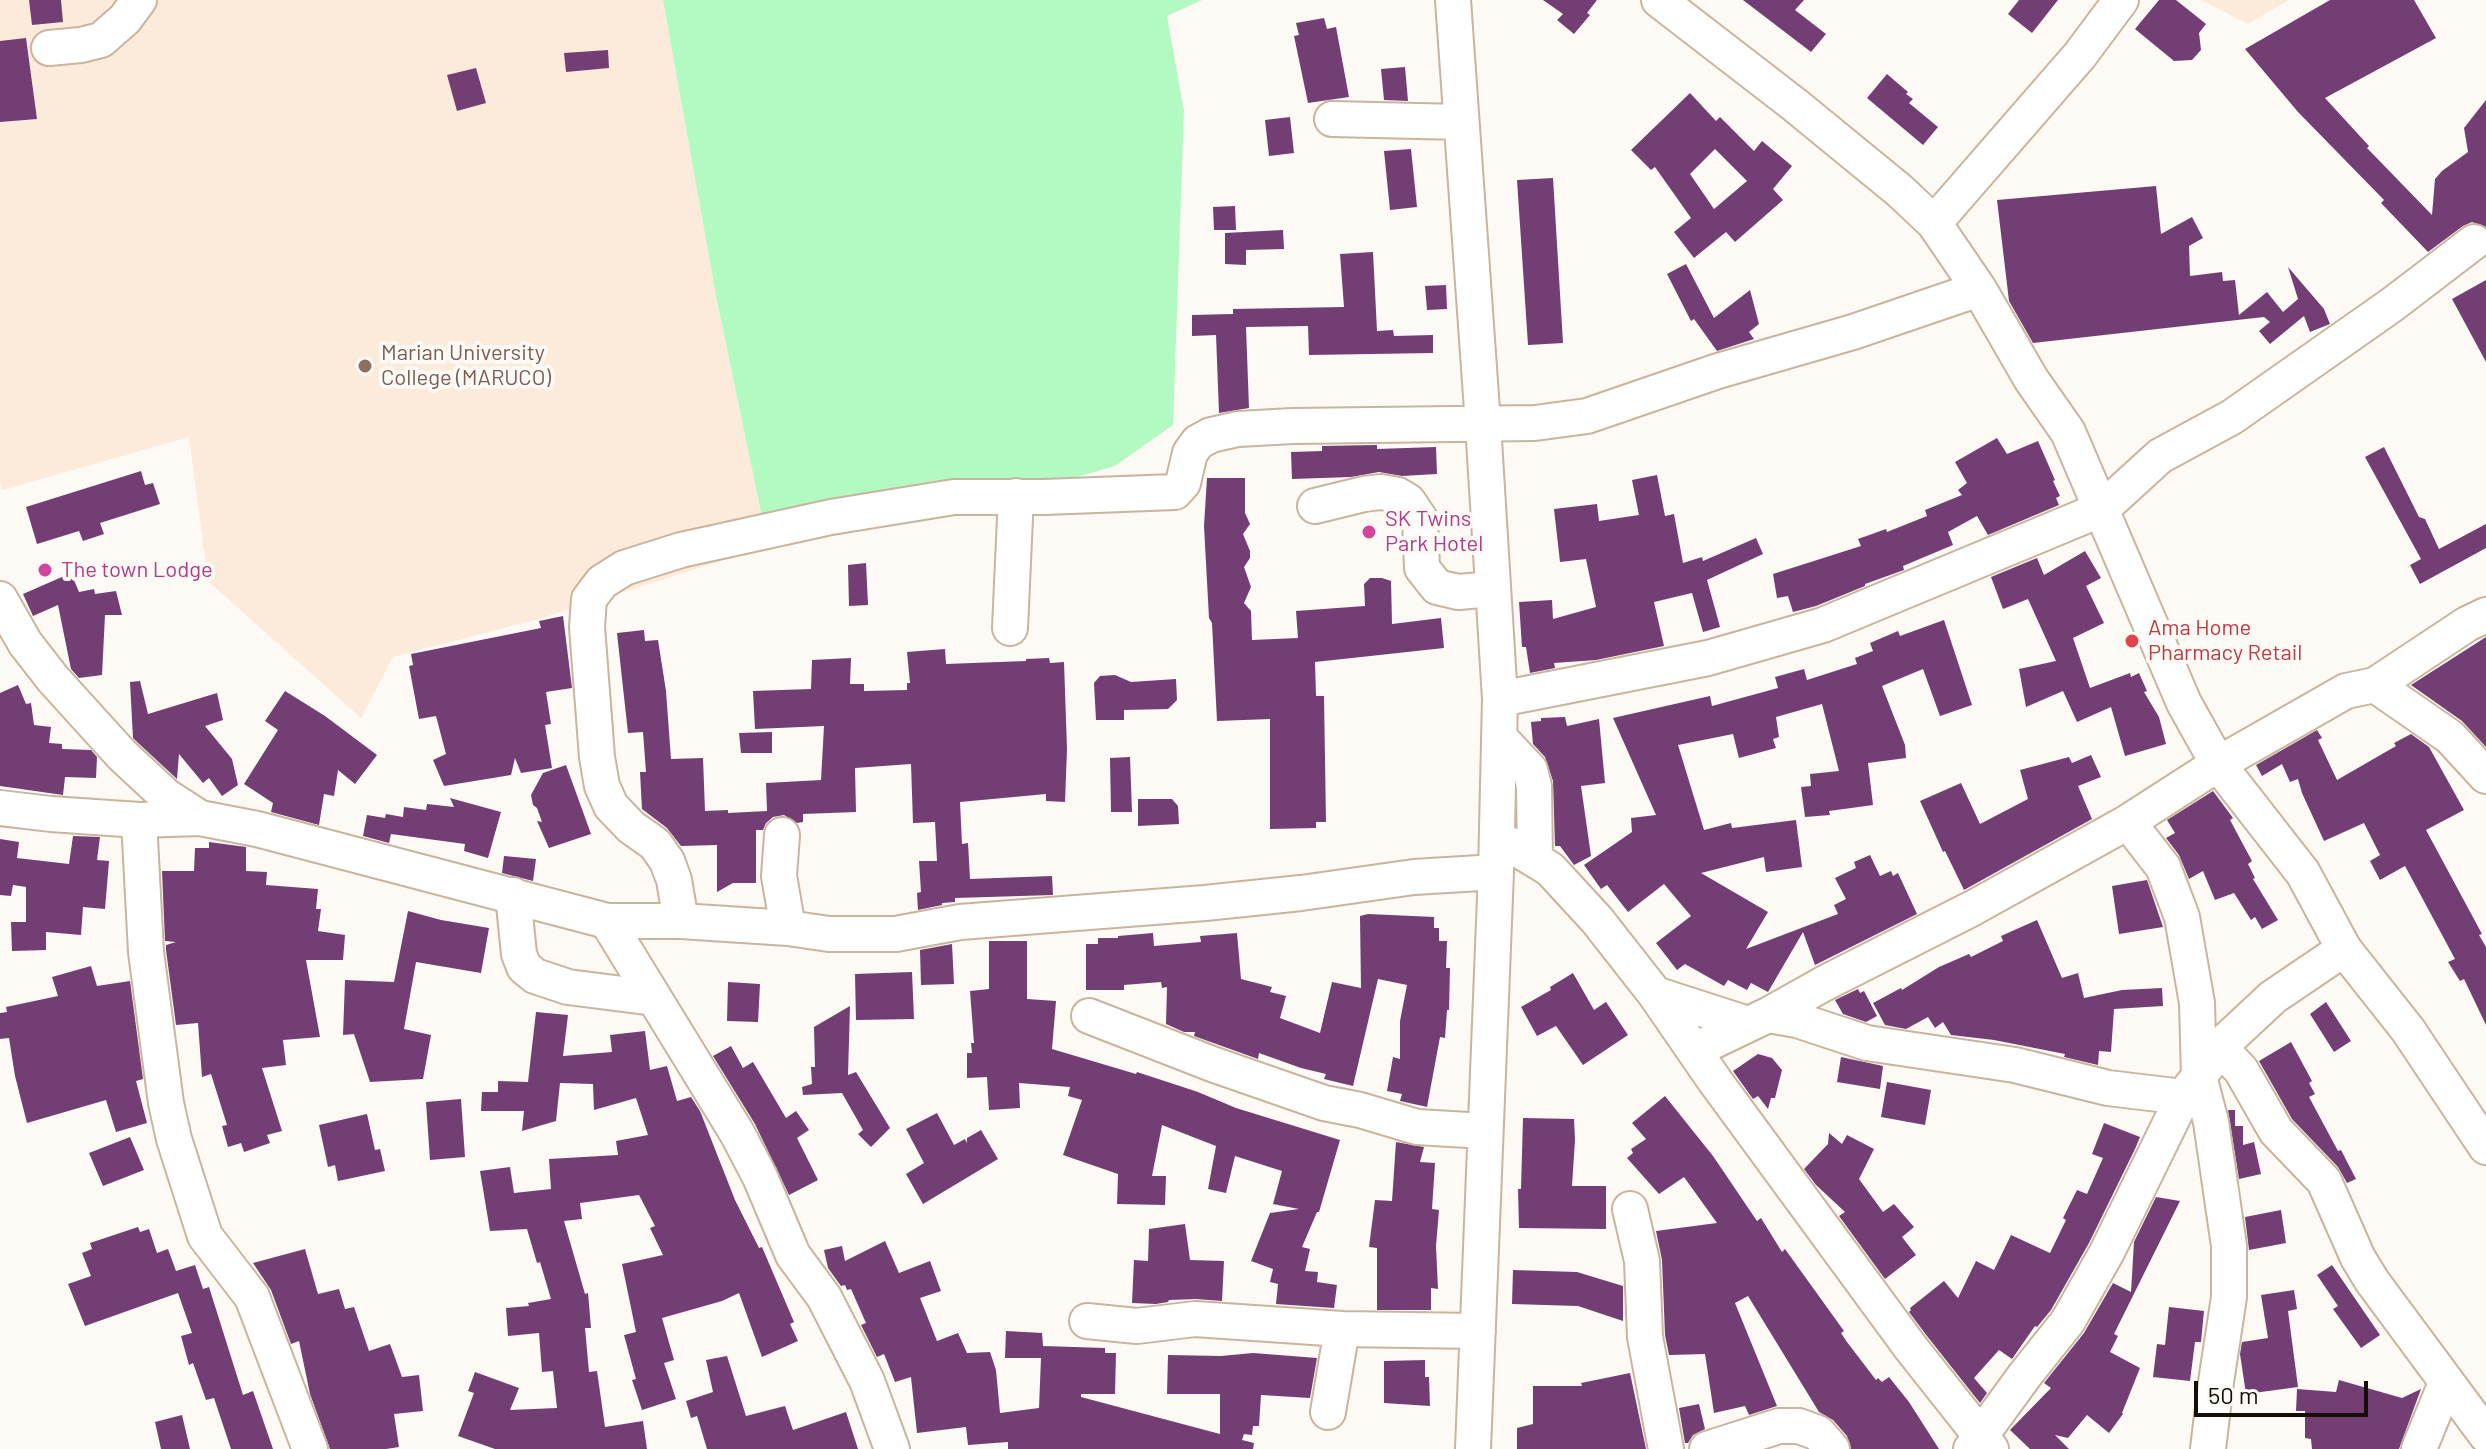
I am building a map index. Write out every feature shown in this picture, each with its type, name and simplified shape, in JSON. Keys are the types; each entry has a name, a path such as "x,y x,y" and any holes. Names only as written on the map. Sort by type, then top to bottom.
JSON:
{"street":[{"path":"49,48 101,40 125,19 139,0"},
{"path":"1453,0 1500,699 1473,1449"},
{"path":"1659,0 1795,105 1934,223 1979,289 2031,379 2068,432 2184,703 2218,764 2303,873 2344,949 2416,1041 2486,1147"},
{"path":"1934,223 2080,55 2121,0"},
{"path":"1332,119 1461,122"},
{"path":"1500,699 1708,658 1823,625 2102,509 2160,456 2232,417 2393,304 2474,242"},
{"path":"681,921 674,880 667,861 655,844 631,827 611,806 602,786 597,757 587,627 589,599 602,582 624,568 681,550 831,517 954,497 1175,492 1183,483 1190,453 1198,442 1211,435 1238,429 1535,423 1587,416 1718,371 1853,332 1979,289"},
{"path":"1315,506 1364,494 1381,492 1398,495 1408,501 1420,519 1422,568 1437,587 1458,592 1493,589"},
{"path":"1010,628 1016,496"},
{"path":"0,599 25,643 53,679 122,755 166,796 200,818"},
{"path":"1695,1050 1973,908 2128,822 2218,764 2346,691 2375,685 2467,624 2486,615"},
{"path":"2375,685 2450,737 2486,776"},
{"path":"1499,737 1530,770 1534,786 1535,860"},
{"path":"0,808 139,820 200,818 257,829 607,921 681,921 829,934 896,934 960,922 1205,903 1414,877 1496,872"},
{"path":"139,820 146,952 166,1103 174,1139 205,1236 252,1297 310,1449"},
{"path":"2128,822 2163,867 2182,917 2197,1003 2191,1086 2211,1122 2229,1246 2229,1297 2208,1449"},
{"path":"782,835 779,876 788,928"},
{"path":"1497,837 1560,878 1597,920 1655,994 1760,1144 1981,1444 2068,1321 2107,1252 2191,1086 2224,1044 2273,997 2344,949"},
{"path":"513,895 519,954 524,967 535,976 568,987 654,998"},
{"path":"607,921 737,1133 760,1177 793,1255 824,1297 867,1381 892,1449"},
{"path":"1655,994 1758,1020 1797,1020 1867,1043 2015,1065 2108,1088 2191,1086"},
{"path":"2197,1003 2276,1131 2324,1181 2358,1258 2372,1281 2486,1435"},
{"path":"1089,1016 1324,1103 1417,1127 1485,1131"},
{"path":"1630,1209 1642,1261 1645,1337 1666,1449"},
{"path":"1087,1321 1137,1326 1195,1319 1342,1329 1478,1331"},
{"path":"1328,1412 1342,1329"},
{"path":"2419,1449 2446,1383"},
{"path":"1707,1449 1779,1426 1799,1426 1818,1433 1832,1449"}],"shaded area":[{"name":"Marian University College (MARUCO)","path":"0,0 663,0 716,296 768,546 542,618 393,657 361,718 208,581 189,437 2,490"},
{"path":"2201,0 2289,0 2248,24"}],"green space":[{"path":"663,0 1202,0 1167,16 1184,111 1173,425 1115,466 974,507 768,546 716,296"}],"building":[{"path":"29,0 61,0 63,22 32,25"},
{"path":"1543,0 1597,0 1587,13 1590,15 1574,34 1557,20 1563,14"},
{"path":"1743,0 1804,0 1795,10 1826,34 1811,52"},
{"path":"2019,0 2058,0 2032,33 2008,14"},
{"path":"2159,0 2176,0 2206,24 2199,33 2201,50 2192,60 2174,61 2135,29"},
{"path":"2330,0 2414,0 2436,38 2325,98 2369,146 2367,148 2432,215 2435,179 2468,152 2464,128 2486,100 2486,227 2472,222 2428,252 2381,203 2384,200 2298,112 2245,49"},
{"path":"1324,18 1327,29 1336,27 1349,97 1308,103 1294,36 1299,35 1296,23"},
{"path":"26,38 37,119 0,122 0,41"},
{"path":"608,50 609,68 566,72 564,53"},
{"path":"1405,67 1408,101 1384,100 1381,69"},
{"path":"476,68 486,103 457,111 447,75"},
{"path":"1887,74 1908,92 1906,94 1913,99 1909,103 1938,127 1923,145 1867,98"},
{"path":"1690,93 1716,121 1720,117 1754,151 1762,141 1792,166 1773,189 1783,200 1735,242 1726,232 1694,258 1674,232 1691,218 1655,167 1651,170 1631,150","holes":["1715,149 1747,181 1714,209 1690,174"]},
{"path":"1290,117 1294,153 1269,156 1265,120"},
{"path":"1411,149 1417,207 1390,210 1384,151"},
{"path":"1553,178 1563,343 1528,345 1517,180"},
{"path":"2156,186 2161,234 2192,217 2203,238 2189,246 2190,276 2222,272 2223,281 2235,280 2239,315 2267,292 2283,312 2298,299 2288,267 2324,309 2330,324 2310,332 2304,316 2270,344 2259,331 2270,322 2264,317 2033,343 2009,301 1997,200"},
{"path":"1235,206 1236,230 1214,230 1213,207"},
{"path":"1283,230 1284,249 1246,250 1246,265 1225,264 1225,233"},
{"path":"1373,252 1377,331 1393,330 1394,336 1433,335 1433,353 1309,355 1308,326 1246,327 1249,408 1219,413 1216,335 1192,336 1192,315 1233,314 1233,309 1344,307 1340,254"},
{"path":"1686,264 1714,318 1750,290 1759,324 1749,332 1754,339 1717,351 1694,319 1691,321 1667,274"},
{"path":"2486,280 2486,362 2452,299"},
{"path":"1446,285 1447,309 1427,310 1425,286"},
{"path":"1997,438 2007,454 2038,441 2055,480 2060,496 2056,498 2059,505 1988,535 1977,516 1948,532 1953,545 1903,566 1904,570 1816,606 1793,612 1788,596 1777,598 1773,574 1861,546 1858,539 1886,529 1887,532 1927,516 1925,510 1962,495 1958,490 1967,483 1955,462"},
{"path":"1377,445 1377,449 1436,447 1437,474 1402,476 1379,472 1351,477 1292,479 1291,452 1322,451 1322,446"},
{"path":"2384,447 2419,517 2425,519 2439,549 2486,524 2486,548 2420,584 2410,565 2421,559 2365,457"},
{"path":"141,471 145,485 153,483 160,504 100,523 104,534 83,541 79,531 37,544 26,507"},
{"path":"1657,475 1665,516 1674,514 1683,563 1702,557 1703,561 1756,538 1763,554 1707,580 1720,627 1703,632 1692,593 1654,602 1664,646 1596,660 1554,663 1555,668 1530,673 1526,647 1522,647 1519,602 1552,600 1553,619 1596,607 1586,559 1560,562 1554,509 1597,504 1599,521 1639,515 1632,480"},
{"path":"1207,478 1245,478 1245,513 1250,524 1243,534 1250,558 1244,567 1251,587 1244,603 1251,611 1252,640 1298,638 1296,611 1365,606 1364,584 1370,578 1391,581 1392,624 1441,618 1444,648 1315,662 1316,696 1324,696 1326,822 1316,822 1316,828 1270,829 1270,719 1217,721 1204,526"},
{"path":"2085,551 2101,578 2086,586 2104,623 2073,638 2090,688 2130,673 2131,677 2139,673 2147,691 2144,692 2159,717 2166,744 2125,756 2111,707 2077,722 2063,691 2026,707 2019,669 2056,661 2028,599 2003,609 1991,577 2037,558 2044,575"},
{"path":"866,563 868,605 849,606 848,565"},
{"path":"71,573 79,592 94,589 95,594 116,591 122,615 105,615 102,675 79,678 71,669 58,605 33,616 23,594"},
{"path":"563,616 572,688 546,692 551,724 545,725 552,768 521,773 515,758 511,775 444,786 433,760 446,754 436,716 419,719 409,666 413,665 411,654 541,628 539,621"},
{"path":"1944,620 1972,705 1940,716 1923,669 1882,686 1905,745 1906,758 1868,763 1873,805 1805,817 1801,787 1811,786 1810,774 1839,771 1822,704 1776,717 1779,737 1773,739 1776,748 1739,758 1733,734 1678,745 1704,830 1731,823 1732,828 1796,820 1802,867 1766,872 1764,857 1701,873 1768,912 1746,949 1838,914 1834,905 1846,899 1835,878 1856,868 1854,862 1870,855 1880,876 1891,871 1893,876 1898,873 1917,914 1815,965 1803,932 1768,992 1751,983 1747,990 1728,980 1724,986 1685,964 1677,970 1656,943 1691,916 1664,884 1628,912 1607,885 1601,889 1584,865 1632,832 1631,818 1656,815 1613,718 1710,696 1712,706 1778,688 1775,677 1804,669 1807,680 1857,664 1855,658 1873,651 1870,643 1898,631 1900,636"},
{"path":"644,630 645,641 658,640 666,691 671,759 703,758 705,811 728,810 728,813 767,811 766,783 821,780 824,726 755,729 753,691 811,689 812,660 851,658 850,684 864,684 864,691 907,690 907,683 910,683 907,652 945,649 946,664 1049,658 1050,663 1064,662 1065,802 1046,801 1046,794 960,802 962,844 968,843 970,879 1052,876 1053,895 955,898 955,902 918,910 917,893 921,892 919,861 937,861 935,822 913,823 911,764 855,768 856,812 803,814 803,822 797,823 784,815 773,817 763,830 756,830 756,883 733,883 717,892 717,845 681,846 667,828 642,809 640,772 646,772 643,732 628,733 617,633"},
{"path":"2486,637 2486,747 2462,721 2411,685"},
{"path":"1115,675 1131,682 1176,679 1177,700 1168,709 1124,710 1124,720 1096,720 1094,683 1100,676"},
{"path":"140,681 148,714 217,693 223,720 205,726 232,759 238,785 222,796 209,778 203,783 179,754 177,779 133,738 130,682"},
{"path":"18,685 26,704 31,703 34,725 51,727 49,743 62,744 62,749 91,750 97,757 96,778 65,777 63,795 0,786 0,693"},
{"path":"285,691 377,755 355,784 338,770 334,796 324,794 319,825 271,812 273,803 244,784 278,730 265,721"},
{"path":"1565,717 1567,726 1599,719 1605,783 1581,786 1591,856 1574,865 1560,846 1555,846 1553,781 1545,757 1533,744 1531,722 1541,721 1541,718"},
{"path":"2317,730 2322,738 2318,740 2337,780 2411,734 2429,747 2464,810 2426,830 2486,947 2486,1025 2464,979 2460,981 2448,962 2455,959 2405,866 2380,880 2370,861 2380,855 2364,823 2324,841 2298,779 2290,782 2282,764 2262,776 2256,765"},
{"path":"772,732 772,753 741,753 739,733"},
{"path":"2091,755 2101,777 2078,786 2092,819 1964,890 1920,801 1961,783 1980,824 2028,799 2020,770 2069,757 2072,763"},
{"path":"1130,757 1132,812 1111,812 1110,758"},
{"path":"566,765 591,834 549,848 537,821 542,822 531,795 543,773"},
{"path":"2213,791 2233,818 2230,820 2252,861 2248,864 2253,879 2278,920 2262,929 2255,917 2251,920 2234,893 2215,900 2203,871 2189,879 2179,855 2166,838 2175,833 2167,820"},
{"path":"450,798 501,812 488,858 464,851 465,844 391,834 389,843 363,836 367,815 403,817 404,807 426,810 427,804 454,807"},
{"path":"1138,799 1172,799 1178,806 1179,824 1138,826"},
{"path":"73,836 100,837 97,860 109,861 105,909 83,907 81,935 46,932 46,950 12,951 11,922 26,922 26,887 13,885 11,896 0,895 0,839 19,842 17,858 69,864"},
{"path":"209,842 246,847 246,871 267,872 266,885 318,889 316,909 321,909 318,931 345,935 343,960 306,960 320,1037 283,1040 286,1065 262,1068 282,1131 267,1135 270,1143 244,1152 241,1143 228,1147 222,1126 227,1125 211,1074 202,1077 198,1023 176,1025 166,950 166,945 176,942 165,941 162,871 194,871 195,848 209,848"},
{"path":"504,856 536,859 533,881 502,873"},
{"path":"2147,880 2163,927 2119,934 2112,886"},
{"path":"408,911 489,928 481,973 416,962 404,1029 431,1035 423,1079 370,1082 354,1034 343,1035 345,980 394,982"},
{"path":"1360,916 1434,917 1434,928 1439,928 1439,941 1447,941 1449,1010 1445,1038 1440,1037 1427,1107 1400,1101 1402,1094 1387,1091 1393,1057 1400,1059 1400,1021 1407,985 1378,979 1353,1086 1324,1079 1326,1074 1259,1053 1258,1059 1194,1036 1195,1032 1184,1032 1166,1024 1167,987 1162,988 1161,982 1124,985 1124,990 1086,990 1086,944 1098,944 1098,938 1153,933 1154,946 1201,942 1200,936 1237,933 1241,979 1272,987 1270,992 1286,996 1280,1018 1320,1033 1332,982 1361,988"},
{"path":"2037,920 2062,978 2078,973 2084,998 2122,990 2162,988 2163,1006 2114,1009 2111,1052 2099,1051 2098,1065 2064,1057 2065,1054 1951,1035 1943,1022 1935,1028 1928,1017 1906,1029 1885,1025 1873,1003 1902,990 1939,967 1969,954 1971,957 2003,941 2001,936"},
{"path":"989,941 1027,941 1027,999 1056,1001 1052,1049 1137,1072 1236,1108 1340,1140 1319,1212 1302,1247 1310,1249 1305,1271 1318,1272 1317,1282 1337,1285 1334,1308 1276,1304 1278,1284 1270,1282 1273,1269 1251,1261 1270,1213 1299,1209 1273,1204 1282,1171 1235,1156 1226,1193 1208,1189 1216,1146 1162,1125 1152,1176 1166,1176 1165,1205 1117,1204 1118,1174 1063,1155 1082,1100 1068,1096 1070,1087 1019,1083 1020,1108 989,1110 987,1077 967,1078 967,1053 972,1053 971,1043 974,1043 970,991 989,989"},
{"path":"952,944 954,984 921,985 920,950"},
{"path":"91,966 97,986 130,981 143,1079 136,1081 147,1123 116,1132 106,1100 27,1123 9,1038 0,1039 0,1013 7,1012 6,1007 58,996 52,977"},
{"path":"912,972 914,1019 856,1020 855,974"},
{"path":"1573,973 1594,1010 1606,1002 1628,1035 1583,1065 1556,1026 1537,1036 1521,1007"},
{"path":"728,982 760,984 758,1022 727,1021"},
{"path":"1858,989 1860,993 1864,991 1877,1016 1866,1022 1843,1014 1835,1000"},
{"path":"2326,1002 2351,1041 2334,1052 2310,1014"},
{"path":"850,1006 848,1075 856,1072 890,1128 871,1147 858,1134 863,1130 842,1093 803,1095 802,1087 812,1084 811,1067 815,1067 814,1027"},
{"path":"536,1012 568,1015 563,1056 612,1052 610,1035 645,1031 650,1070 667,1066 677,1101 691,1097 700,1111 735,1200 759,1248 762,1247 794,1322 790,1324 798,1341 762,1357 739,1293 662,1318 674,1360 664,1363 676,1399 642,1410 632,1380 636,1379 624,1335 636,1332 622,1264 663,1255 650,1228 655,1226 639,1195 580,1203 582,1219 564,1221 585,1294 588,1293 591,1328 585,1328 589,1372 597,1371 605,1427 643,1421 647,1449 495,1449 458,1436 474,1393 468,1391 475,1372 519,1388 510,1410 557,1408 553,1371 542,1372 539,1333 508,1336 506,1308 529,1306 528,1303 551,1299 540,1262 537,1263 527,1229 490,1231 480,1171 510,1167 514,1193 551,1189 549,1159 618,1155 616,1141 648,1135 636,1098 594,1110 593,1084 560,1083 556,1121 522,1131 524,1111 481,1111 482,1092 498,1092 498,1081 528,1082"},
{"path":"2291,1042 2312,1081 2309,1083 2315,1094 2309,1097 2356,1179 2347,1183 2338,1167 2292,1119 2259,1061"},
{"path":"731,1046 743,1068 753,1062 786,1118 796,1111 809,1130 797,1138 818,1180 789,1195 755,1124 713,1056"},
{"path":"1758,1054 1772,1058 1782,1070 1775,1098 1771,1098 1768,1109 1758,1096 1753,1099 1733,1071"},
{"path":"1841,1057 1883,1066 1880,1089 1837,1082"},
{"path":"1887,1082 1931,1090 1925,1125 1881,1117"},
{"path":"1665,1096 1713,1156 1757,1221 1761,1218 1782,1252 1785,1249 1876,1380 1878,1378 1882,1382 1889,1377 1939,1449 1851,1449 1847,1436 1833,1420 1819,1412 1748,1296 1735,1303 1777,1406 1749,1415 1745,1406 1714,1413 1705,1354 1669,1355 1665,1335 1662,1260 1656,1231 1717,1223 1684,1177 1659,1194 1627,1158 1633,1153 1631,1149 1646,1139 1632,1123"},
{"path":"461,1099 465,1157 430,1160 426,1102"},
{"path":"2228,1110 2235,1110 2235,1126 2243,1126 2243,1145 2254,1142 2261,1174 2239,1179"},
{"path":"937,1113 954,1145 965,1139 967,1143 967,1138 981,1130 998,1159 923,1204 906,1174 924,1163 906,1129"},
{"path":"367,1114 375,1150 380,1149 385,1171 338,1181 335,1165 328,1167 319,1125"},
{"path":"1523,1118 1574,1119 1572,1186 1606,1186 1606,1229 1519,1228 1518,1189 1521,1189"},
{"path":"2104,1123 2140,1137 2135,1149 2089,1243 2051,1310 2035,1326 2012,1359 1999,1350 1974,1378 1987,1393 1980,1403 1909,1312 1910,1308 1944,1281 1958,1298 1976,1261 1994,1270 2011,1235 2050,1253 2077,1190 2087,1194 2103,1158 2092,1154"},
{"path":"1829,1133 1842,1144 1847,1135 1874,1149 1859,1179 1883,1212 1894,1204 1914,1227 1902,1237 1916,1255 1885,1279 1839,1216 1845,1212 1804,1169 1828,1144"},
{"path":"130,1137 144,1170 103,1186 89,1153"},
{"path":"1396,1142 1424,1147 1420,1162 1435,1163 1432,1209 1439,1210 1436,1246 1438,1289 1431,1288 1431,1310 1377,1310 1377,1248 1369,1247 1375,1200 1392,1201"},
{"path":"2156,1197 2180,1201 2114,1334 2118,1336 2110,1352 2140,1368 2123,1414 2109,1433 2087,1415 2068,1438 2055,1435 2069,1449 2030,1449 2010,1430 2051,1388 2044,1383 2084,1333 2113,1283 2131,1292 2134,1242"},
{"path":"2281,1210 2286,1243 2249,1250 2245,1217"},
{"path":"1185,1224 1190,1260 1224,1261 1222,1301 1196,1299 1156,1304 1132,1303 1134,1260 1148,1261 1149,1229"},
{"path":"138,1227 140,1232 149,1229 157,1253 168,1249 176,1271 195,1265 203,1289 209,1287 243,1395 253,1391 273,1449 231,1449 214,1398 206,1400 193,1363 189,1365 181,1336 192,1333 178,1293 85,1326 68,1284 91,1276 82,1253 92,1249 90,1243"},
{"path":"885,1241 899,1273 930,1261 941,1291 920,1298 937,1341 958,1333 967,1353 990,1352 996,1370 1000,1413 1039,1408 1041,1358 1005,1358 1006,1331 1042,1333 1043,1346 1105,1348 1105,1353 1116,1353 1115,1394 1081,1394 1081,1397 1220,1434 1220,1394 1167,1394 1168,1355 1253,1353 1317,1358 1310,1398 1261,1395 1259,1426 1253,1426 1252,1435 1244,1434 1242,1440 1254,1443 1253,1449 1008,1449 1008,1442 968,1445 966,1427 917,1433 911,1377 895,1382 884,1354 877,1357 861,1325 866,1323 851,1289 841,1286 828,1268 824,1250 842,1246 845,1261"},
{"path":"305,1249 318,1294 339,1289 345,1309 354,1307 369,1351 390,1344 402,1377 419,1375 423,1411 394,1414 399,1447 330,1449 310,1394 299,1341 291,1344 271,1290 253,1263"},
{"path":"2332,1265 2380,1335 2361,1348 2333,1309 2338,1306 2317,1275"},
{"path":"1513,1270 1577,1272 1623,1286 1623,1321 1578,1306 1512,1304"},
{"path":"2294,1290 2297,1309 2288,1311 2298,1387 2246,1394 2240,1354 2242,1342 2268,1338 2261,1295"},
{"path":"2169,1307 2204,1311 2201,1342 2195,1342 2190,1381 2153,1377 2157,1344 2165,1345"},
{"path":"727,1356 746,1416 785,1406 793,1430 846,1412 858,1449 707,1449 697,1416 691,1418 686,1401 713,1392 706,1360"},
{"path":"1425,1360 1430,1406 1384,1403 1384,1361"},
{"path":"1630,1373 1646,1449 1517,1449 1517,1428 1533,1424 1533,1386 1582,1386 1581,1383"},
{"path":"2339,1380 2402,1398 2421,1389 2399,1449 2312,1449 2311,1439 2305,1438 2305,1411 2296,1411 2297,1389 2336,1392"},
{"path":"1699,1404 1705,1429 1685,1443 1679,1408"},
{"path":"182,1415 190,1449 161,1449 155,1422"}],"place":[{"name":"Marian University College (MARUCO)","path":"365,366"},
{"name":"SK Twins Park Hotel","path":"1369,532"},
{"name":"The town Lodge","path":"45,570"},
{"name":"Ama Home Pharmacy Retail","path":"2132,641"}]}
